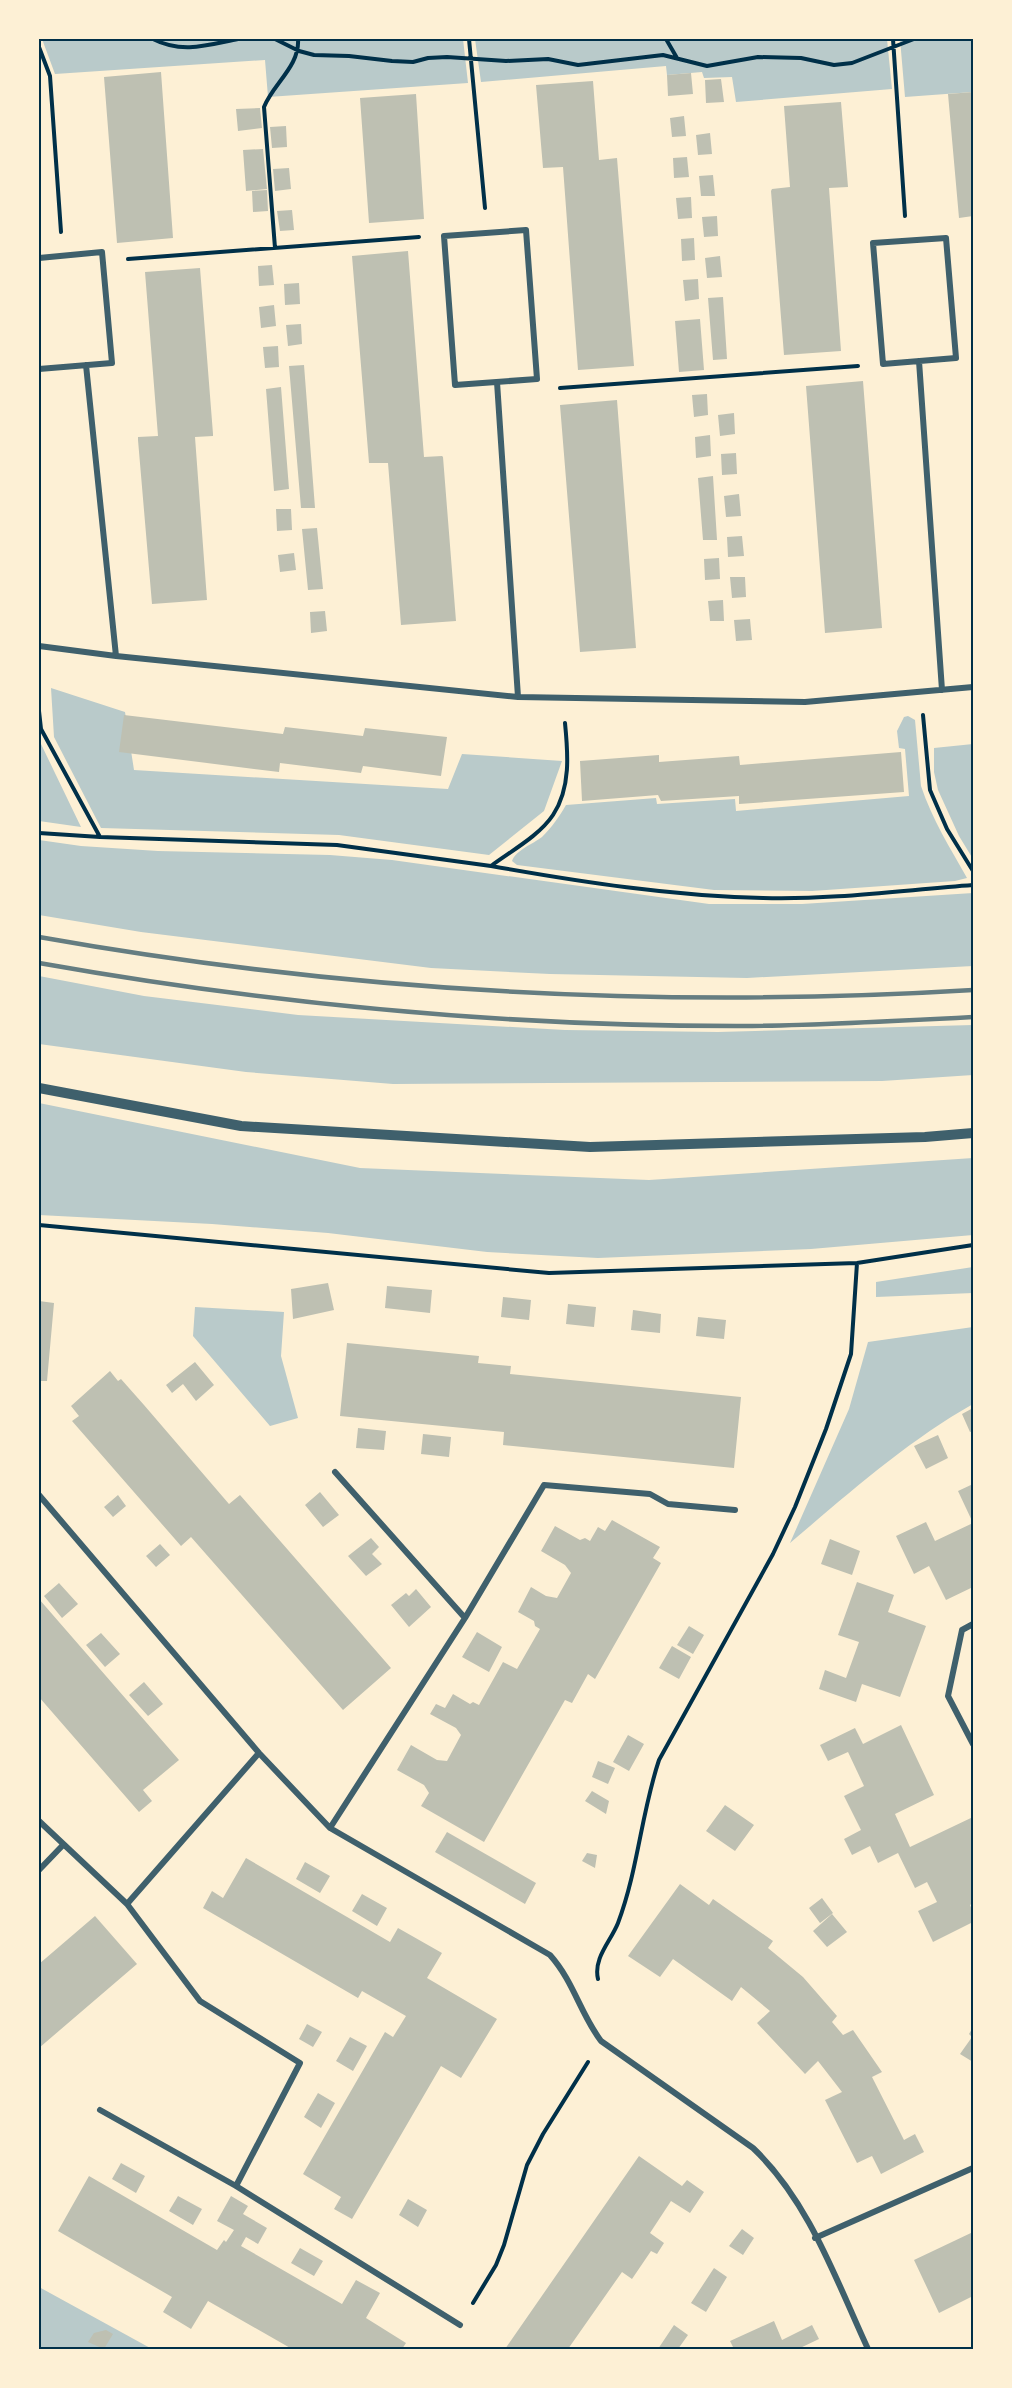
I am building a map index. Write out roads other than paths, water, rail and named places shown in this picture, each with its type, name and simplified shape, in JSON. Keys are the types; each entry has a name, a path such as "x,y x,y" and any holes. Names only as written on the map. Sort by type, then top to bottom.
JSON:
{"street":[{"path":"526,230 537,379 497,382 455,385 444,236 526,230"},
{"path":"946,238 956,358 920,361 883,364 873,243 946,238"},
{"path":"39,258 102,252 112,363 39,369"},
{"path":"920,361 942,690"},
{"path":"86,366 116,656"},
{"path":"497,382 518,697"},
{"path":"39,646 518,697 805,702 973,687"},
{"path":"39,1088 241,1126 590,1147 913,1138 973,1133"},
{"path":"335,1472 465,1618"},
{"path":"330,1828 465,1618 544,1485 650,1494 668,1504 735,1510"},
{"path":"39,1495 259,1753 330,1828 550,1955 564,1970 575,1990 588,2024 601,2041 753,2148 785,2183 815,2238 868,2349"},
{"path":"973,1624 962,1630 948,1696 973,1744"},
{"path":"127,1904 259,1753"},
{"path":"39,1821 127,1904 200,2001 300,2063 236,2186"},
{"path":"39,1870 63,1845"},
{"path":"100,2110 236,2186 460,2325"},
{"path":"815,2238 973,2168"}],"railway":[{"path":"39,937 155,956 271,971 388,983 504,991 621,996 738,997 973,990"},
{"path":"39,963 216,991 305,1002 483,1018 752,1026 973,1017"}]}
